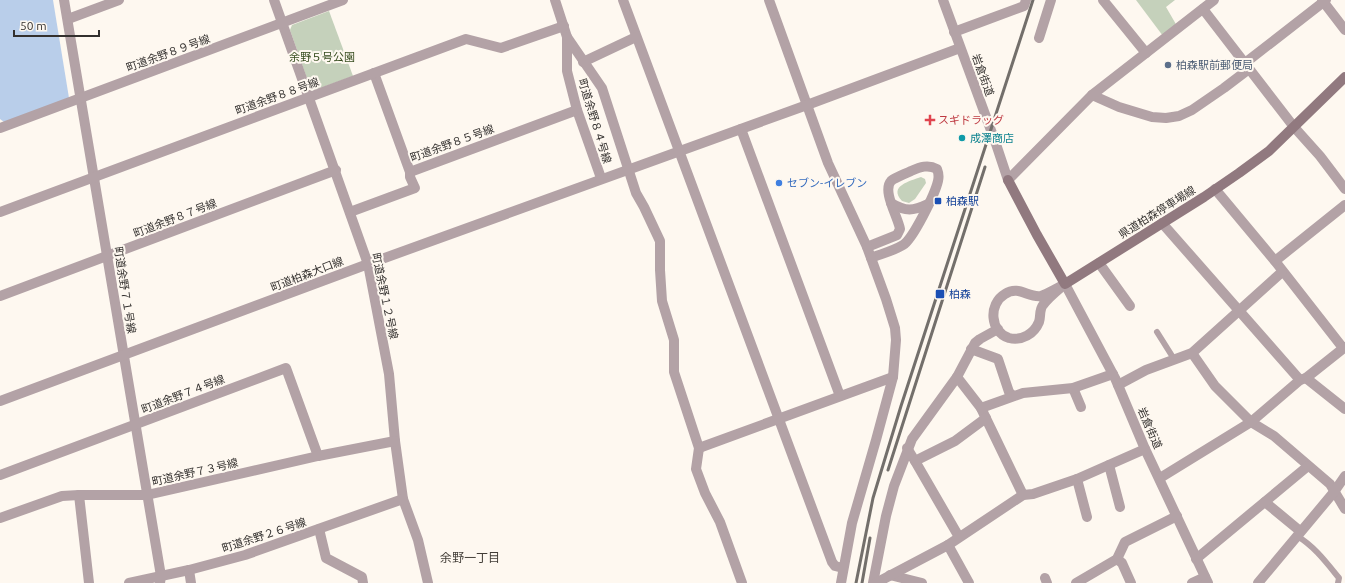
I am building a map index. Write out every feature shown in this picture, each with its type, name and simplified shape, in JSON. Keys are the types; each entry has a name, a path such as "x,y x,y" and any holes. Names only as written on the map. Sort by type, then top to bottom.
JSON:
{"main road":[{"name":"県道柏森停車場線","path":"1065,284 1215,189 1269,151 1345,77"},
{"path":"1008,180 1065,284"}],"street":[{"name":"町道余野７１号線","path":"64,0 161,580"},
{"path":"68,19 119,0"},
{"name":"町道余野１２号線","path":"274,0 336,170 368,264 389,374 395,441 403,499 418,540 428,583"},
{"name":"町道余野８９号線","path":"0,128 344,0"},
{"name":"町道余野８４号線","path":"555,0 567,38 567,71 577,110 601,178"},
{"path":"623,0 832,562 835,566 843,568"},
{"path":"768,0 828,163 867,247 886,298 896,340 893,377 855,512 841,583"},
{"name":"岩倉街道","path":"944,0 954,32 1008,180"},
{"path":"954,32 1024,6 1026,0"},
{"path":"1039,38 1050,0"},
{"path":"1103,0 1146,53"},
{"path":"1008,180 1092,95 1214,0"},
{"path":"1092,95 1125,109 1152,117 1166,118 1179,116 1192,110 1224,88 1247,66 1324,1 1345,30"},
{"path":"1203,9 1294,127 1320,156 1345,188"},
{"name":"町道余野８８号線","path":"0,212 466,39 501,48 564,26"},
{"path":"583,62 636,37"},
{"path":"567,38 602,88 626,169 660,241 662,301 674,340 674,372 699,448 696,468 705,493 720,522 742,583"},
{"name":"町道柏森大口線","path":"0,401 601,178 741,129 960,48"},
{"name":"町道余野８５号線","path":"374,73 410,172 577,110"},
{"path":"741,129 840,396"},
{"path":"867,247 897,235 900,229 891,203 888,187 892,181 914,170 927,166 932,166 937,169 939,175 936,187 917,227 910,238 903,245 871,258"},
{"name":"町道余野８７号線","path":"0,296 336,170"},
{"path":"350,212 415,188 410,177 410,172"},
{"path":"1160,478 1251,422 1344,347 1215,189"},
{"path":"891,203 899,208 908,210 916,210 928,204"},
{"path":"1275,262 1345,205"},
{"path":"1162,223 1303,379 1345,409"},
{"path":"1099,263 1130,306"},
{"path":"1118,385 1146,370 1192,353 1282,272"},
{"path":"1065,284 1043,305 1040,312 1039,321 1035,329 1029,335 1017,339 1011,338 1005,336 998,329 993,317 994,309 999,299 1004,294 1021,291 1040,296 1065,284"},
{"name":"岩倉街道","path":"1065,284 1113,374 1145,449 1160,478 1206,580"},
{"path":"873,583 886,516 912,439 957,376 971,349 980,339 998,329"},
{"path":"971,349 998,359 1009,392 1013,396"},
{"path":"1192,353 1215,386 1251,422 1274,436 1330,484 1345,509"},
{"name":"町道余野７４号線","path":"0,475 286,368 318,456"},
{"path":"981,408 1023,393 1073,388 1113,374"},
{"path":"957,376 981,408 1023,495"},
{"path":"699,448 893,377"},
{"path":"1073,388 1080,407"},
{"path":"915,461 955,441 986,418"},
{"name":"町道余野７３号線","path":"0,518 62,496 147,495 318,456 395,441"},
{"path":"908,448 959,537"},
{"path":"876,583 948,545 1023,495 1033,494 1077,479 1145,449"},
{"path":"1108,465 1120,507"},
{"path":"1196,559 1308,466"},
{"path":"1258,583 1334,492 1345,476"},
{"path":"1077,479 1087,517"},
{"path":"79,495 88,583"},
{"name":"町道余野２６号線","path":"129,583 161,580 189,570 245,555 403,499"},
{"path":"1265,502 1298,534"},
{"path":"1076,583 1117,558 1124,542 1177,516"},
{"path":"319,529 326,558 362,577 362,583"},
{"path":"948,545 969,583"},
{"path":"1117,558 1122,563 1131,583"},
{"path":"189,570 191,583"},
{"path":"890,575 922,583"},
{"path":"1192,583 1206,580"}],"lane":[{"path":"1157,332 1174,359"},
{"path":"1298,534 1322,557 1339,578 1338,583"}],"green space":[{"path":"1136,0 1175,0 1166,7 1177,26 1163,36"},
{"name":"余野５号公園","path":"329,11 353,76 315,90 310,87 290,30 292,25"},
{"path":"921,177 925,179 926,183 915,199 909,203 902,201 898,196 899,188 906,182"}],"water":[{"path":"0,0 53,0 69,98 4,122 0,119"}],"railway":[{"path":"856,583 873,498 901,406 1033,0"},
{"path":"888,470 985,167"},
{"path":"862,583 870,538"}],"place":[{"name":"柏森駅前郵便局","path":"1168,65"},
{"name":"スギドラッグ","path":"930,120"},
{"name":"成澤商店","path":"962,138"},
{"name":"セブン-イレブン","path":"779,183"},
{"name":"柏森駅","path":"938,201"},
{"name":"柏森","path":"940,294"}],"district":[{"name":"余野一丁目","path":"470,558"}]}
